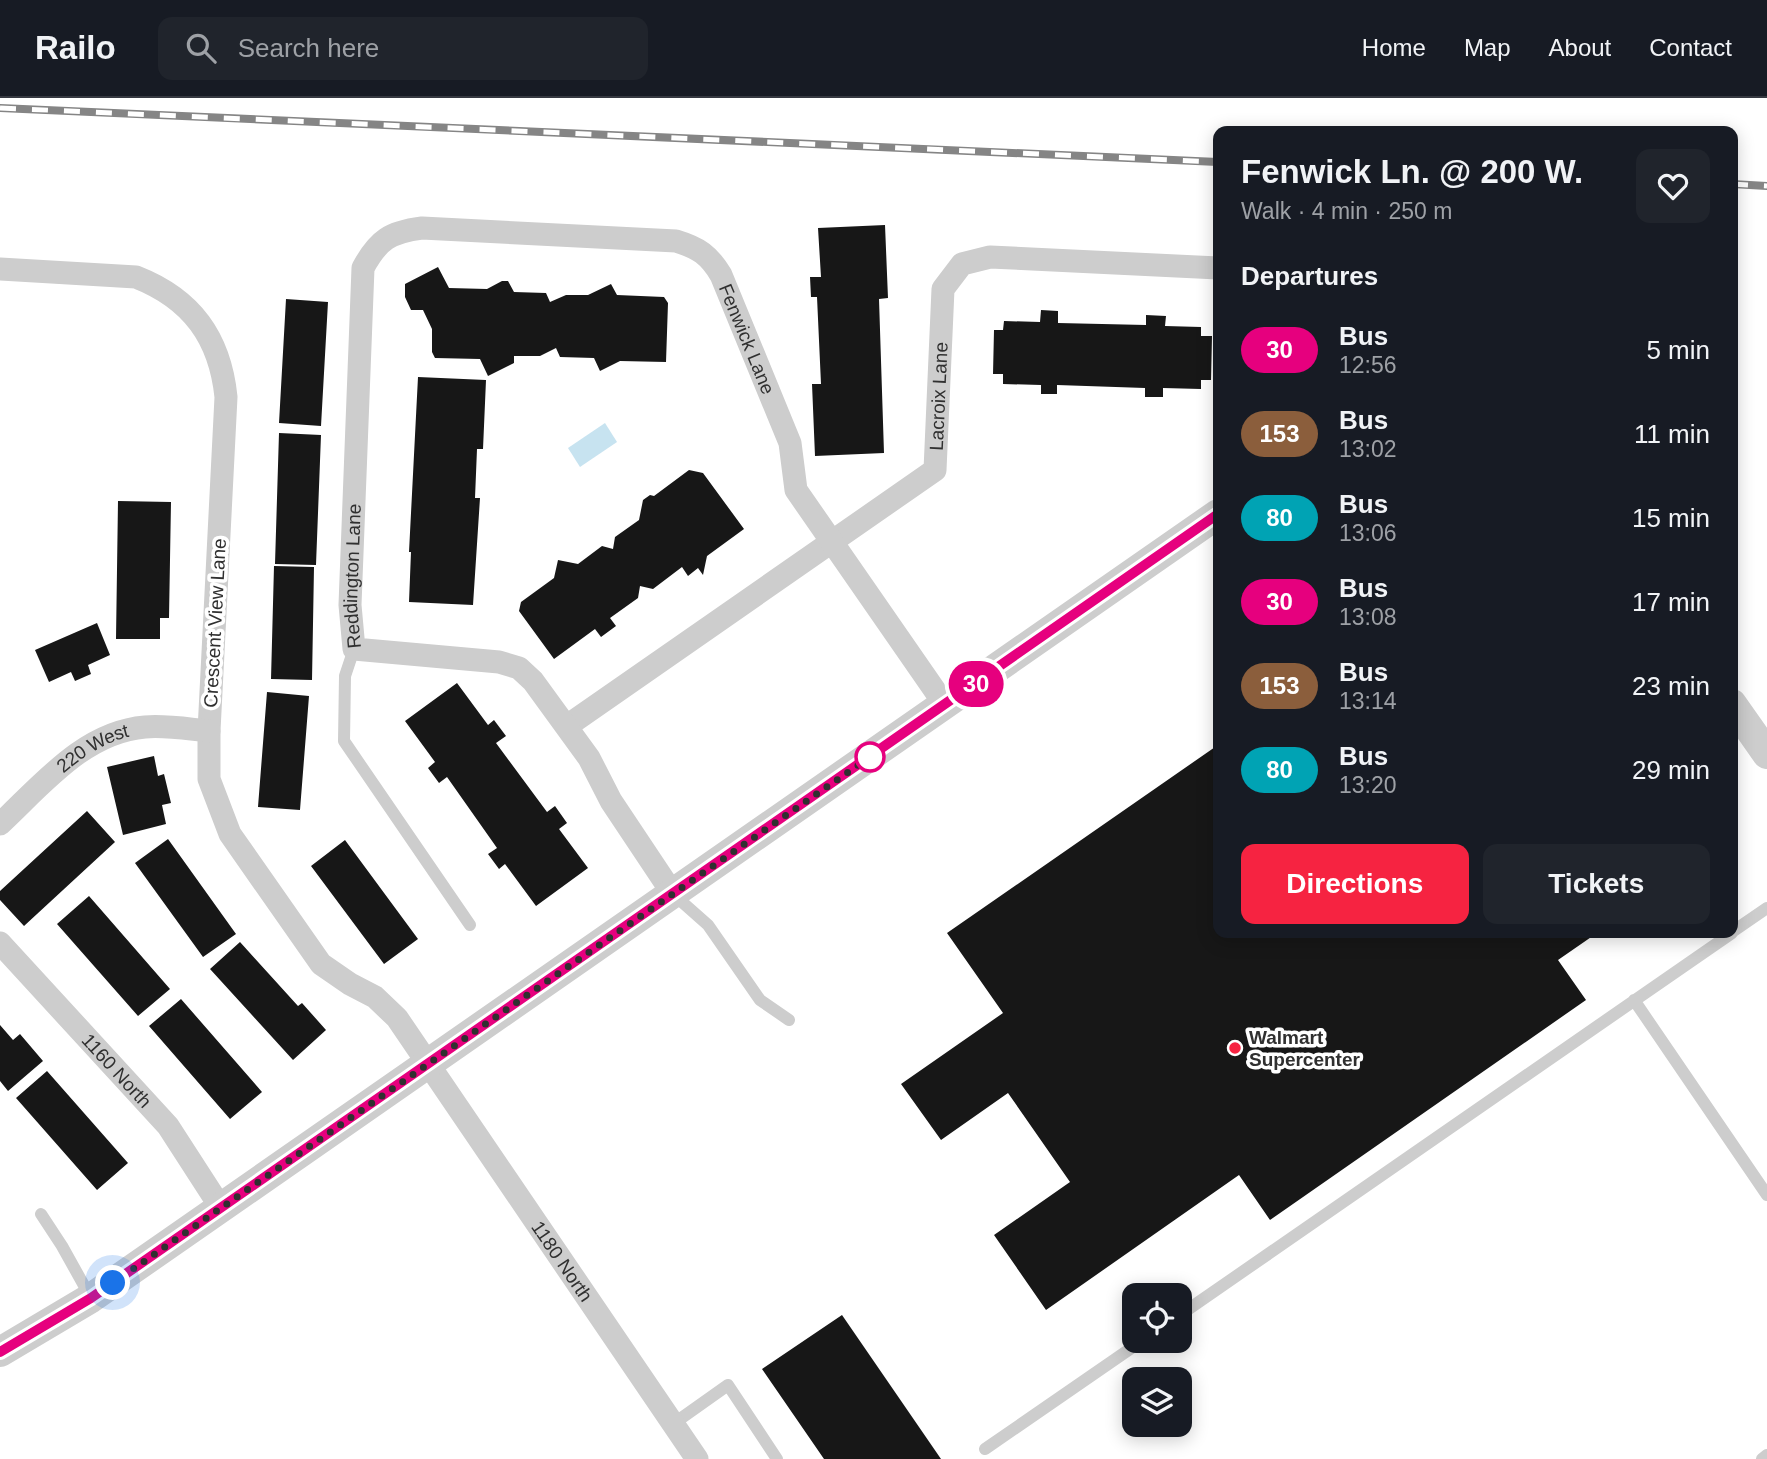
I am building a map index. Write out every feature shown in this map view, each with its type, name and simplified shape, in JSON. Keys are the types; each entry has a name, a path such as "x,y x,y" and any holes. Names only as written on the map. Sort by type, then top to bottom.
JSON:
{"street":[{"name":"Fenwick Lane","path":"386,237 405,230 422,228 676,241 697,247 712,259 722,275 790,443 796,490 945,705"},
{"name":"Reddington Lane","path":"386,237 371,252 363,268 349,605 354,649 499,662 519,668 533,681 590,758 611,801 673,894"},
{"name":"Lacroix Lane","path":"566,726 935,470 943,289 962,264 990,257 1213,268"},
{"name":"Crescent View Lane","path":"0,269 136,277 173,296 189,310 212,342 224,378 226,397 209,731 209,779 230,834 321,964 375,997 390,1011 426,1063"},
{"path":"0,1352 91,1298 1213,517"},
{"path":"1738,713 1767,754"},
{"name":"220 West","path":"0,824 70,759 97,740 146,726 209,731"},
{"name":"1160 North","path":"0,943 168,1126 221,1208"},
{"name":"1180 North","path":"426,1063 697,1459"}],"lane":[{"path":"354,649 345,676 344,741 470,925"},
{"path":"673,894 708,925 760,1000 789,1020"},
{"path":"1738,929 1767,908"},
{"path":"1192,1307 1725,938"},
{"path":"1634,1000 1767,1195"},
{"path":"41,1214 91,1298"},
{"path":"985,1449 1124,1353"},
{"path":"673,1423 728,1385 777,1459"},
{"path":"1762,1459 1767,1455"}],"water":[{"path":"605,423 617,442 580,467 568,448"}],"building":[{"path":"885,225 888,298 879,299 884,453 815,456 812,384 821,384 817,297 811,297 810,277 821,277 818,228"},
{"path":"438,267 449,288 487,289 502,281 508,281 514,292 546,293 550,302 566,295 588,295 611,284 617,295 664,297 668,303 666,362 620,361 600,371 594,358 560,357 556,348 540,356 514,356 514,363 488,376 480,359 435,358 432,352 432,329 423,310 411,310 405,297 405,284"},
{"path":"286,299 328,302 321,426 279,423"},
{"path":"1041,310 1058,311 1058,323 1146,325 1146,315 1166,316 1165,326 1201,327 1201,336 1212,336 1211,380 1201,380 1201,389 1163,388 1163,397 1145,397 1145,388 1057,385 1057,394 1041,394 1041,385 1003,384 1003,374 993,374 994,330 1003,330 1004,321 1040,322"},
{"path":"418,377 486,380 483,449 477,449 475,498 480,498 473,605 409,602"},
{"path":"279,433 321,435 316,565 275,564"},
{"path":"689,470 703,473 744,529 707,556 703,575 698,568 688,576 682,567 653,589 640,586 638,598 610,618 616,626 601,637 595,629 554,659 519,611 521,602 554,578 558,560 578,564 602,546 613,549 615,537 639,520 643,500 650,495 654,496"},
{"path":"118,501 171,502 169,618 160,618 160,639 116,639"},
{"path":"274,566 314,567 312,680 271,679"},
{"path":"97,623 110,655 88,665 91,674 75,681 71,672 49,682 35,650"},
{"path":"457,683 488,725 494,720 506,736 496,743 547,812 555,806 567,823 559,829 588,868 536,906 505,864 499,869 488,854 497,848 447,777 439,783 428,768 435,762 405,721"},
{"path":"267,692 309,696 300,810 258,807"},
{"name":"Walmart Supercenter","path":"1213,748 1213,938 1590,938 1558,960 1586,1000 1270,1220 1239,1175 1046,1310 994,1235 1070,1182 1008,1093 941,1140 901,1084 1003,1013 947,933"},
{"path":"154,756 158,776 164,774 171,803 162,805 166,824 123,835 107,767"},
{"path":"87,811 115,842 24,926 0,900 0,891"},
{"path":"168,839 236,934 203,957 135,863"},
{"path":"345,840 418,939 384,964 311,866"},
{"path":"89,896 170,989 138,1016 57,924"},
{"path":"240,942 298,1006 302,1003 326,1030 293,1060 210,969"},
{"path":"181,999 262,1092 230,1119 149,1026"},
{"path":"0,1025 13,1040 20,1034 43,1061 8,1091 0,1081"},
{"path":"47,1071 128,1163 97,1190 16,1098"},
{"path":"842,1315 941,1459 824,1459 762,1369"}],"railway":[{"path":"0,108 1213,162"},
{"path":"1738,184 1767,186"}],"bus line":[{"name":"30","path":"0,1352 91,1298 1213,517"}],"place":[{"name":"Walmart Supercenter","path":"1235,1048"}],"route":[{"path":"113,1283 877,752 870,757"}]}
